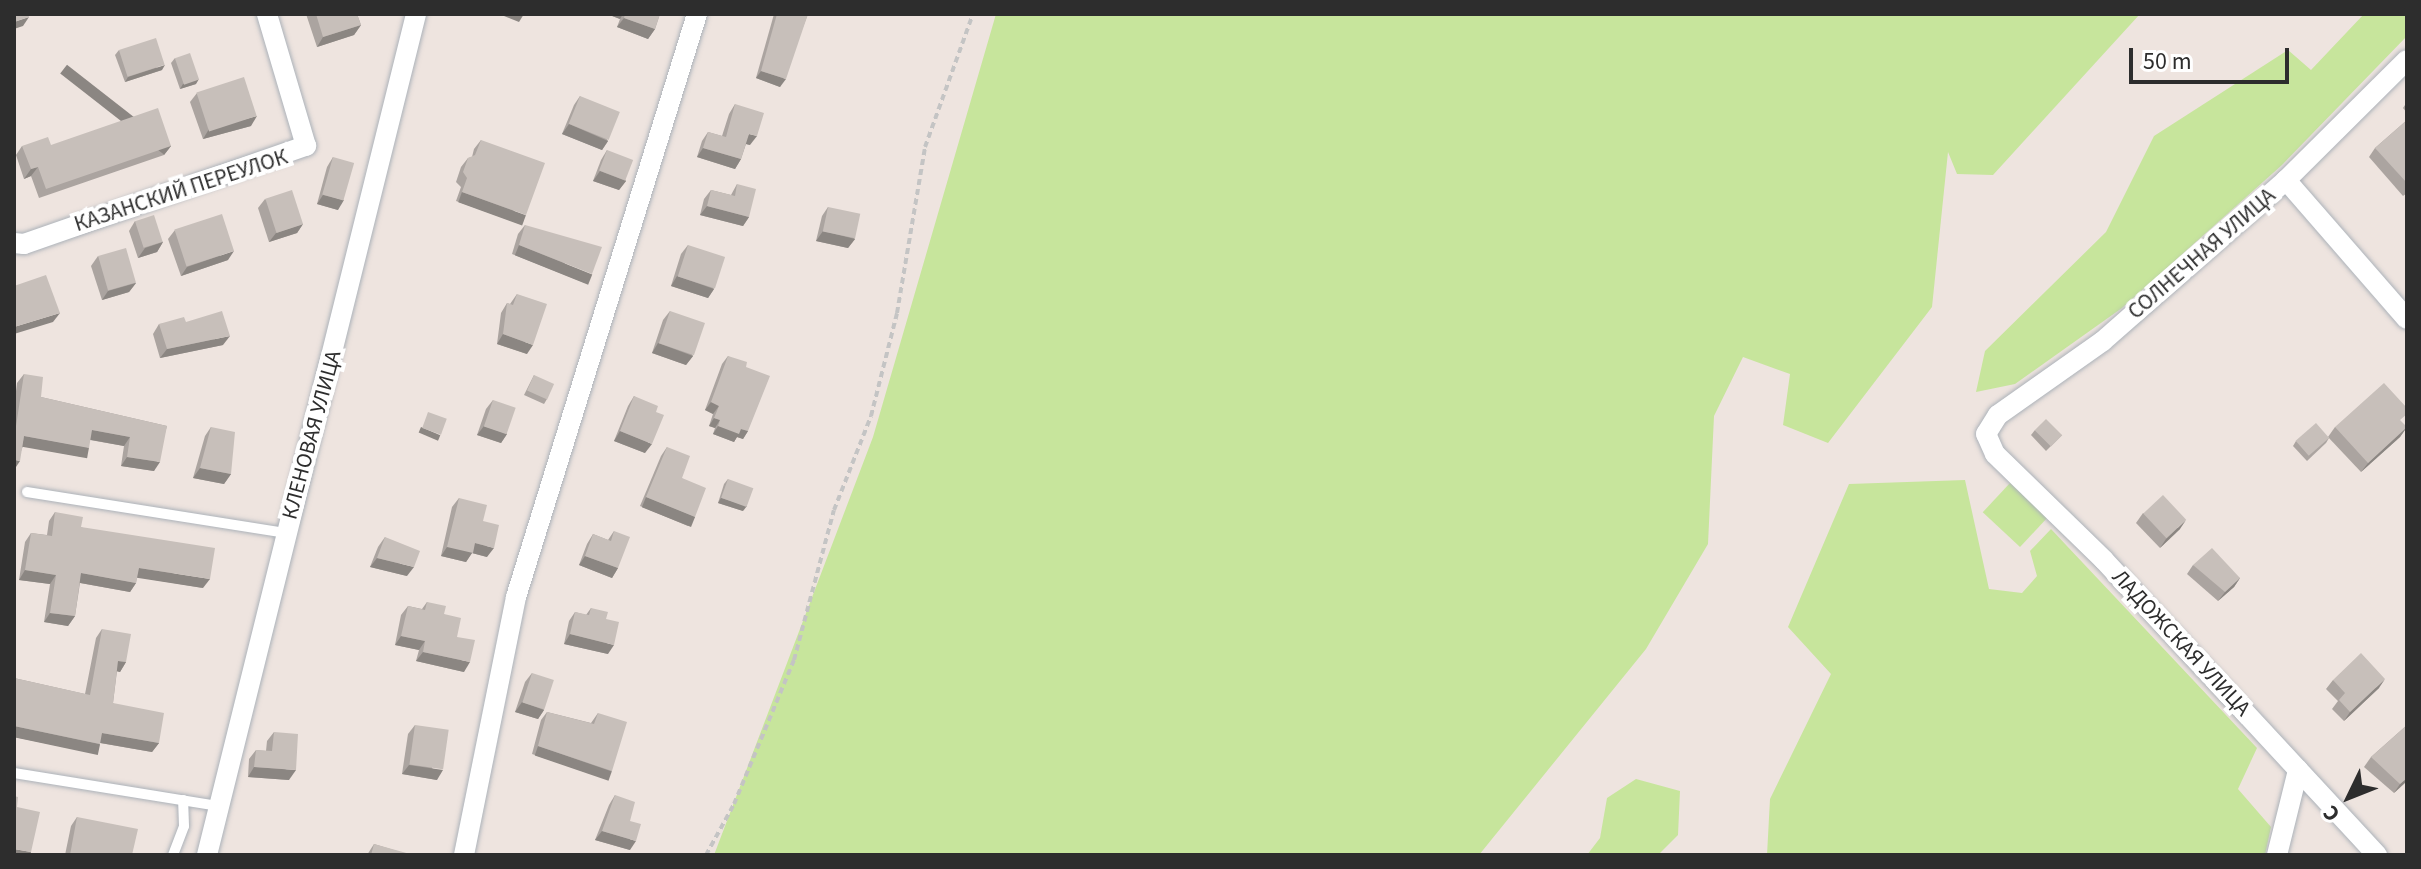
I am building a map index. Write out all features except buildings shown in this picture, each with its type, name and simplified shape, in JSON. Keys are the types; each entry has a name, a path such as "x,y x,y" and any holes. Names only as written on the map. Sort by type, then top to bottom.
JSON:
{"street":[{"name":"КАЗАНСКИЙ ПЕРЕУЛОК","path":"14,243 24,244 306,146 307,137 267,14"},
{"name":"КЛЕНОВАЯ УЛИЦА","path":"207,855 285,533 330,375 416,14"},
{"path":"464,855 516,597 697,14"},
{"name":"СОЛНЕЧНАЯ УЛИЦА","path":"1986,434 1998,415 2103,341 2286,180 2407,60"},
{"path":"2286,180 2407,319"},
{"name":"ЛАДОЖСКАЯ УЛИЦА","path":"1986,434 1995,454 2104,560 2377,855"},
{"path":"2277,855 2298,770"}],"lane":[{"path":"27,492 285,533"},
{"path":"14,773 217,806"},
{"path":"173,855 184,826 183,800"}],"path":[{"path":"706,855 734,804 794,660 834,510 871,416 897,313 925,147 973,14"}],"green space":[{"path":"996,14 2140,14 1993,175 1957,174 1948,152 1932,307 1828,443 1783,425 1790,374 1743,357 1714,416 1708,544 1646,649 1479,855 714,855 873,437"},
{"path":"2364,14 2407,14 2407,36 2282,165 2122,308 2015,384 1976,392 1985,351 2106,232 2154,136 2288,50 2311,70"},
{"path":"1965,480 1989,589 2022,593 2037,576 2030,551 2051,529 2257,748 2238,789 2271,827 2265,855 1767,855 1770,799 1831,674 1788,627 1849,484"},
{"path":"2010,483 2047,518 2020,547 1983,512"},
{"path":"1636,779 1680,791 1678,835 1658,855 1587,855 1600,838 1607,798"}]}
